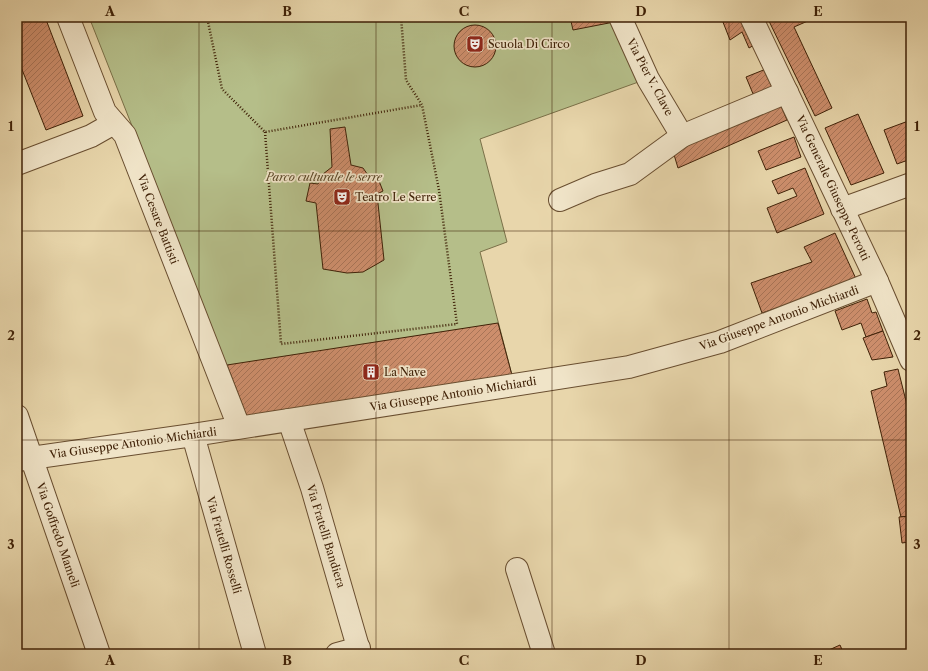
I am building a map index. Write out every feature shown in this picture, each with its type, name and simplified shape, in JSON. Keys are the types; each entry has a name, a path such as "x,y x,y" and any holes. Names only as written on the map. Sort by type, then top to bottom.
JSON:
{"street":[{"name":"Via Cesare Battisti","path":"68,17 105,112 125,135 239,427"},
{"name":"Via Pier V. Clave","path":"620,17 648,79 682,136"},
{"name":"Via Generale Giuseppe Perotti","path":"752,17 909,348"},
{"path":"560,200 595,185 630,174 682,136 787,92"},
{"path":"17,164 92,136 114,123"},
{"path":"842,209 911,184"},
{"name":"Via Giuseppe Antonio Michiardi","path":"25,459 193,435 629,367 720,342 878,281"},
{"name":"Via Goffredo Mameli","path":"17,416 25,459 99,654"},
{"name":"Via Fratelli Bandiera","path":"289,420 312,488 360,651"},
{"name":"Via Fratelli Rosselli","path":"193,435 255,654"},
{"path":"517,569 544,654"},
{"path":"337,654 360,651"}],"path":[{"path":"206,17 222,90 266,132 281,344 457,324 439,190 422,105 406,80 401,17"},
{"path":"358,17 361,20 368,17"},
{"path":"266,132 422,105"}],"green space":[{"name":"Parco culturale le serre","path":"89,17 615,17 644,80 480,139 507,242 480,252 513,379 247,417"}],"building":[{"path":"17,17 45,17 83,116 46,130 17,57"},
{"path":"570,17 611,17 614,22 573,30"},
{"path":"721,17 749,17 761,41 749,48 742,32 730,40"},
{"path":"772,17 817,17 794,27 832,108 815,116 768,19"},
{"name":"Scuola Di Circo","path":"471,25 479,25 487,28 493,34 496,46 493,58 487,64 479,67 471,67 463,64 457,58 454,50 454,42 457,34 463,28"},
{"path":"766,69 775,93 756,101 746,77"},
{"path":"780,103 787,120 678,168 672,148"},
{"path":"858,114 884,173 851,185 825,128"},
{"path":"911,120 911,159 897,164 884,130"},
{"name":"Teatro Le Serre","path":"345,127 351,165 363,168 370,178 377,176 383,191 377,194 384,260 363,272 347,273 323,269 316,203 306,201 310,183 318,184 323,174 332,167 330,129"},
{"path":"794,137 801,157 766,170 758,151"},
{"path":"805,168 824,214 777,233 767,208 797,196 793,188 778,194 772,181"},
{"path":"835,233 857,281 762,313 751,283 812,262 804,247"},
{"path":"867,299 872,313 876,312 883,331 866,337 861,323 842,330 835,311"},
{"name":"La Nave","path":"498,323 513,379 247,417 227,365"},
{"path":"883,331 893,357 872,360 863,338"},
{"path":"898,369 911,421 911,516 901,517 871,391 887,386 884,372"},
{"path":"911,516 911,560 909,542 902,543 899,517"},
{"path":"840,645 844,654 820,654"}],"place":[{"name":"Scuola Di Circo","path":"475,44"},
{"name":"Teatro Le Serre","path":"342,197"},
{"name":"La Nave","path":"371,372"}]}
